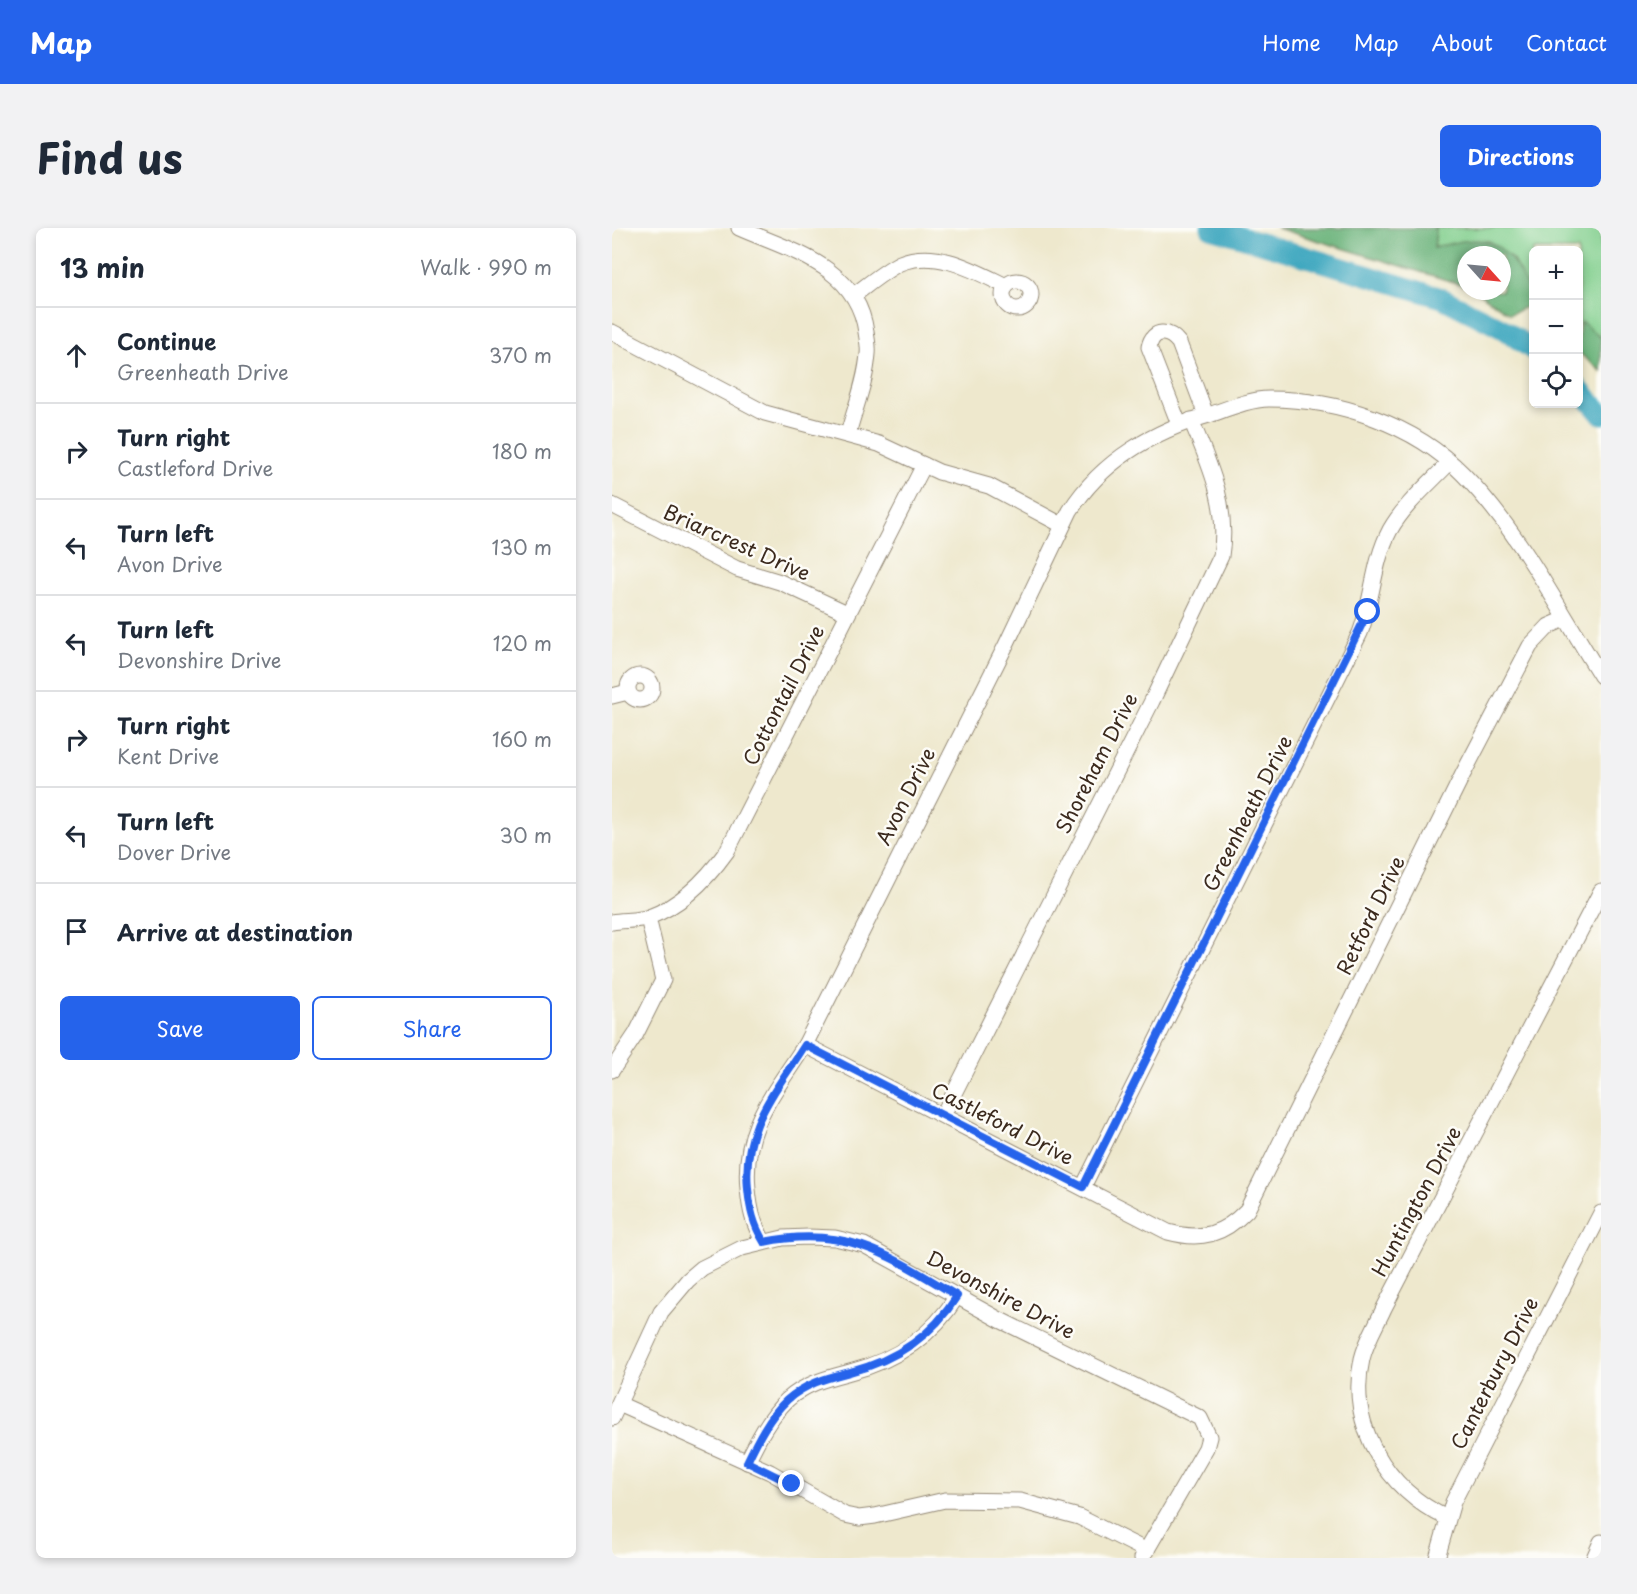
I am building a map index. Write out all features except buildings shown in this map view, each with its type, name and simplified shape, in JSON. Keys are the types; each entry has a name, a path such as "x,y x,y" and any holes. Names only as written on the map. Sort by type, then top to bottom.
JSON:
{"street":[{"path":"739,228 815,260 831,270 854,295 865,323 869,351 848,434"},
{"path":"854,295 900,263 914,260 947,260 1006,286"},
{"path":"612,332 765,413 879,444 939,472 989,486 1062,525"},
{"path":"1164,332 1172,334 1179,344 1192,420 1149,347 1150,340 1156,334 1164,332"},
{"name":"Avon Drive","path":"764,1242 753,1225 746,1170 748,1149 764,1105 805,1045 835,981 1006,645 1062,525 1080,495 1108,468 1149,438 1192,420 1267,399 1326,405 1381,421 1426,445 1463,474 1497,516 1551,592 1601,676"},
{"name":"Shoreham Drive","path":"943,1115 1152,701 1221,556 1224,537 1222,503 1192,420"},
{"name":"Greenheath Drive","path":"1083,1187 1360,633 1391,529 1449,463"},
{"name":"Cottontail Drive","path":"648,918 691,892 709,876 726,851 924,465"},
{"name":"Briarcrest Drive","path":"612,506 737,569 780,582 847,613"},
{"name":"Retford Drive","path":"1218,1233 1234,1224 1247,1210 1458,784 1530,646 1549,626 1565,619"},
{"path":"612,696 628,692"},
{"name":"Huntington Drive","path":"1447,1518 1430,1510 1404,1490 1382,1464 1370,1444 1360,1396 1362,1357 1384,1308 1601,891"},
{"path":"612,921 648,918 663,980 636,1034 612,1070"},
{"name":"Castleford Drive","path":"805,1045 1168,1232 1203,1237 1218,1233"},
{"name":"Canterbury Drive","path":"1437,1558 1447,1518 1506,1395 1601,1213"},
{"name":"Devonshire Drive","path":"615,1411 661,1312 674,1295 702,1268 742,1248 764,1242 808,1237 835,1238 864,1245 1059,1350 1190,1412 1206,1427 1209,1437 1206,1448 1144,1555"},
{"path":"747,1462 764,1427 789,1399 826,1377 885,1360 907,1349 943,1319 957,1296"},
{"path":"615,1411 747,1462 792,1484 845,1515 860,1518 945,1500 1020,1501 1079,1517 1144,1555"},
{"path":"1594,1558 1601,1542"}],"green space":[{"path":"1277,228 1436,228 1434,248 1475,240 1496,246 1457,246 1457,283"},
{"path":"1436,228 1601,228 1601,338 1583,324 1583,246 1529,246 1529,291 1511,258 1511,246 1495,246 1489,241 1434,248"},
{"path":"1511,260 1529,289 1529,306 1510,314 1489,300 1511,300"},
{"path":"1583,323 1601,338 1601,371 1583,356"}],"waterway":[{"path":"1211,228 1442,298 1503,329 1529,347"},
{"path":"1583,393 1601,414"}],"route":[{"path":"792,1484 747,1462 764,1427 776,1413 789,1399 807,1386 826,1377 851,1372 885,1360 907,1349 943,1319 957,1296 864,1245 835,1238 808,1237 783,1238 764,1242 753,1225 746,1170 748,1149 764,1105 805,1045 1083,1187 1325,704 1368,612"}]}
